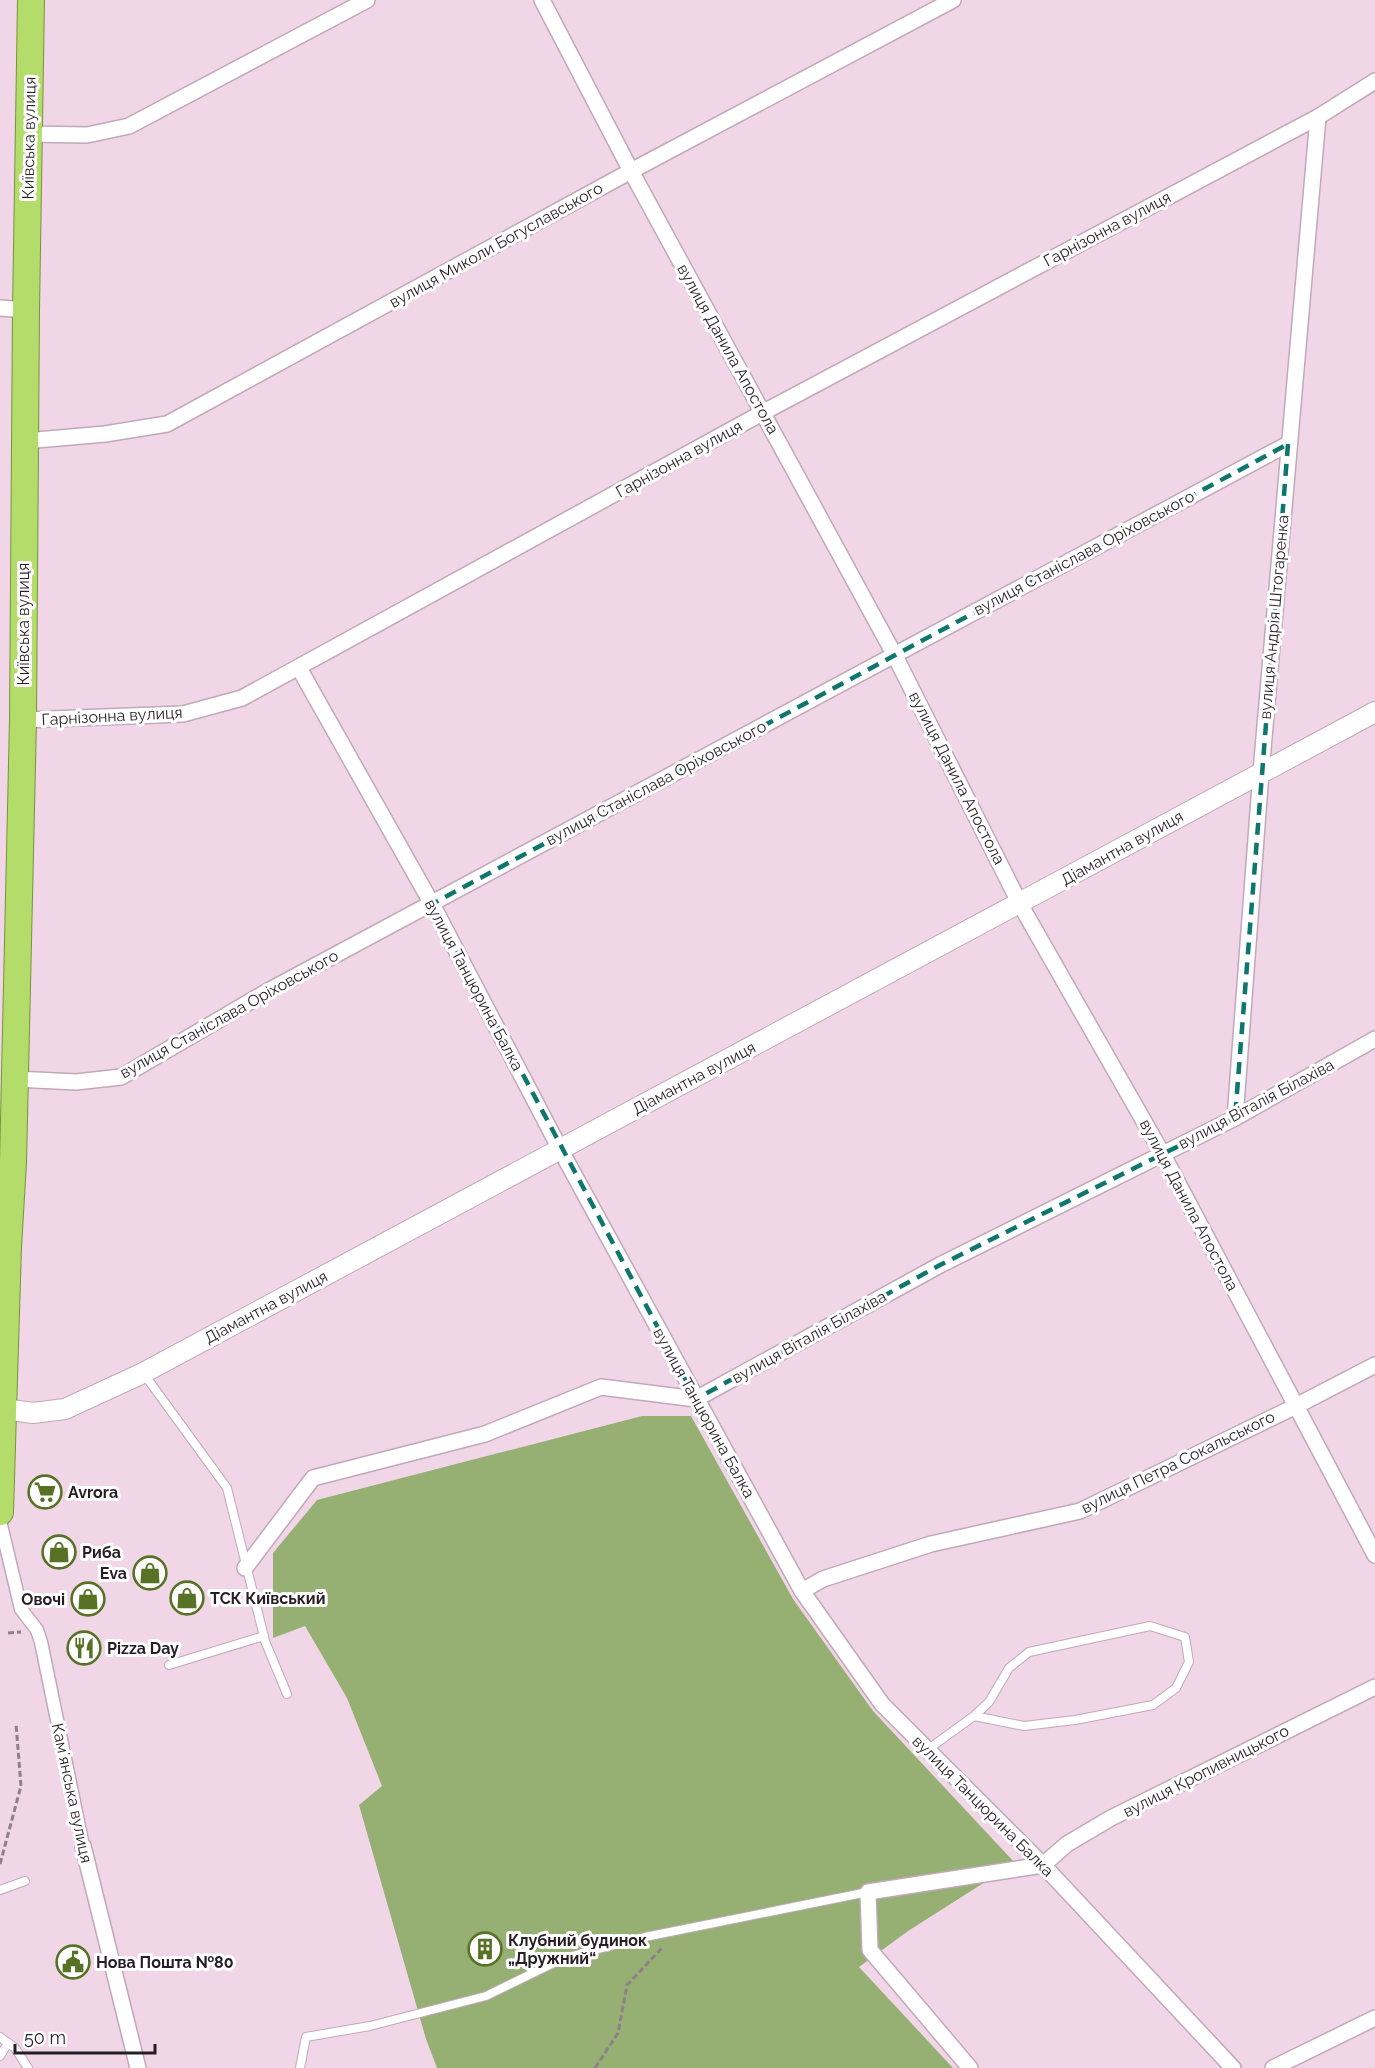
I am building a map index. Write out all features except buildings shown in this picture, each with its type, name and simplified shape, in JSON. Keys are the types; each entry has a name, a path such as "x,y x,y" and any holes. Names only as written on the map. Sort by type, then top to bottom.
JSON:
{"highway":[{"name":"Київська вулиця","path":"0,1512 15,1079 31,0"},
{"name":"Київська вулиця","path":"0,1273 8,1247"}],"street":[{"path":"29,134 87,135 129,126 367,0"},
{"name":"вулиця Данила Апостола","path":"542,0 631,171 894,654 1020,904 1162,1153 1375,1554"},
{"name":"вулиця Миколи Богуславського","path":"25,441 105,434 167,424 631,171 953,0"},
{"name":"Гарнізонна вулиця","path":"22,720 183,714 242,698 762,413 1318,117 1375,81"},
{"name":"вулиця Андрія Штогаренка","path":"1235,1118 1288,444 1318,117"},
{"path":"0,308 26,310"},
{"name":"вулиця Станіслава Оріховського","path":"15,1079 76,1082 121,1077 268,992 1288,444"},
{"name":"вулиця Танцюрина Балка","path":"299,668 432,904 560,1149 802,1591 882,1704 1043,1865 1233,2068"},
{"name":"Діамантна вулиця","path":"4,1409 33,1413 65,1409 143,1372 1020,904 1375,711"},
{"name":"вулиця Віталія Білахіва","path":"696,1399 940,1265 1235,1118 1375,1039"},
{"name":"вулиця Петра Сокальського","path":"802,1591 823,1579 931,1544 1080,1511 1375,1365"},
{"path":"246,1568 313,1478 484,1434 601,1387 696,1399"},
{"name":"Камʼянська вулиця","path":"0,1521 21,1609 37,1630 41,1642 83,1846 138,2068"},
{"name":"вулиця Кропивницького","path":"1043,1865 1067,1844 1112,1818 1375,1687"},
{"path":"970,2068 870,1950 868,1893 1043,1865"},
{"path":"1273,2068 1375,2018"}],"lane":[{"path":"143,1372 227,1488 264,1636 287,1694"},
{"path":"927,1750 974,1716 989,1702 1009,1668 1029,1652 1150,1626 1185,1637 1190,1662 1176,1688 1153,1705 1075,1720 1024,1726 974,1716"},
{"path":"169,1665 264,1636"},
{"path":"0,1890 25,1881"},
{"path":"300,2068 306,2037 370,2026 486,1996 564,1958 678,1931 868,1893"},
{"path":"0,2037 15,2048 28,2068"},
{"path":"0,2056 8,2043"}],"path":[{"path":"0,1864 21,1786 16,1724"},
{"path":"595,2068 618,2033 627,1985 678,1931"}],"highlighted area":[{"path":"1288,444 1235,1118 940,1265 696,1399 432,904"}],"green space":[{"path":"642,1416 691,1416 793,1599 873,1711 1015,1863 908,1931 859,1967 953,2068 437,2068 426,2039 359,1805 382,1786 347,1698 305,1626 273,1638 273,1553 317,1500"}],"place":[{"name":"Avrora","path":"45,1492"},
{"name":"Риба","path":"59,1552"},
{"name":"Eva","path":"150,1573"},
{"name":"ТСК Київський","path":"187,1598"},
{"name":"Овочі","path":"88,1599"},
{"name":"Pizza Day","path":"84,1648"},
{"name":"Клубний будинок „Дружний“","path":"485,1949"},
{"name":"Нова Пошта №80","path":"73,1962"}]}
